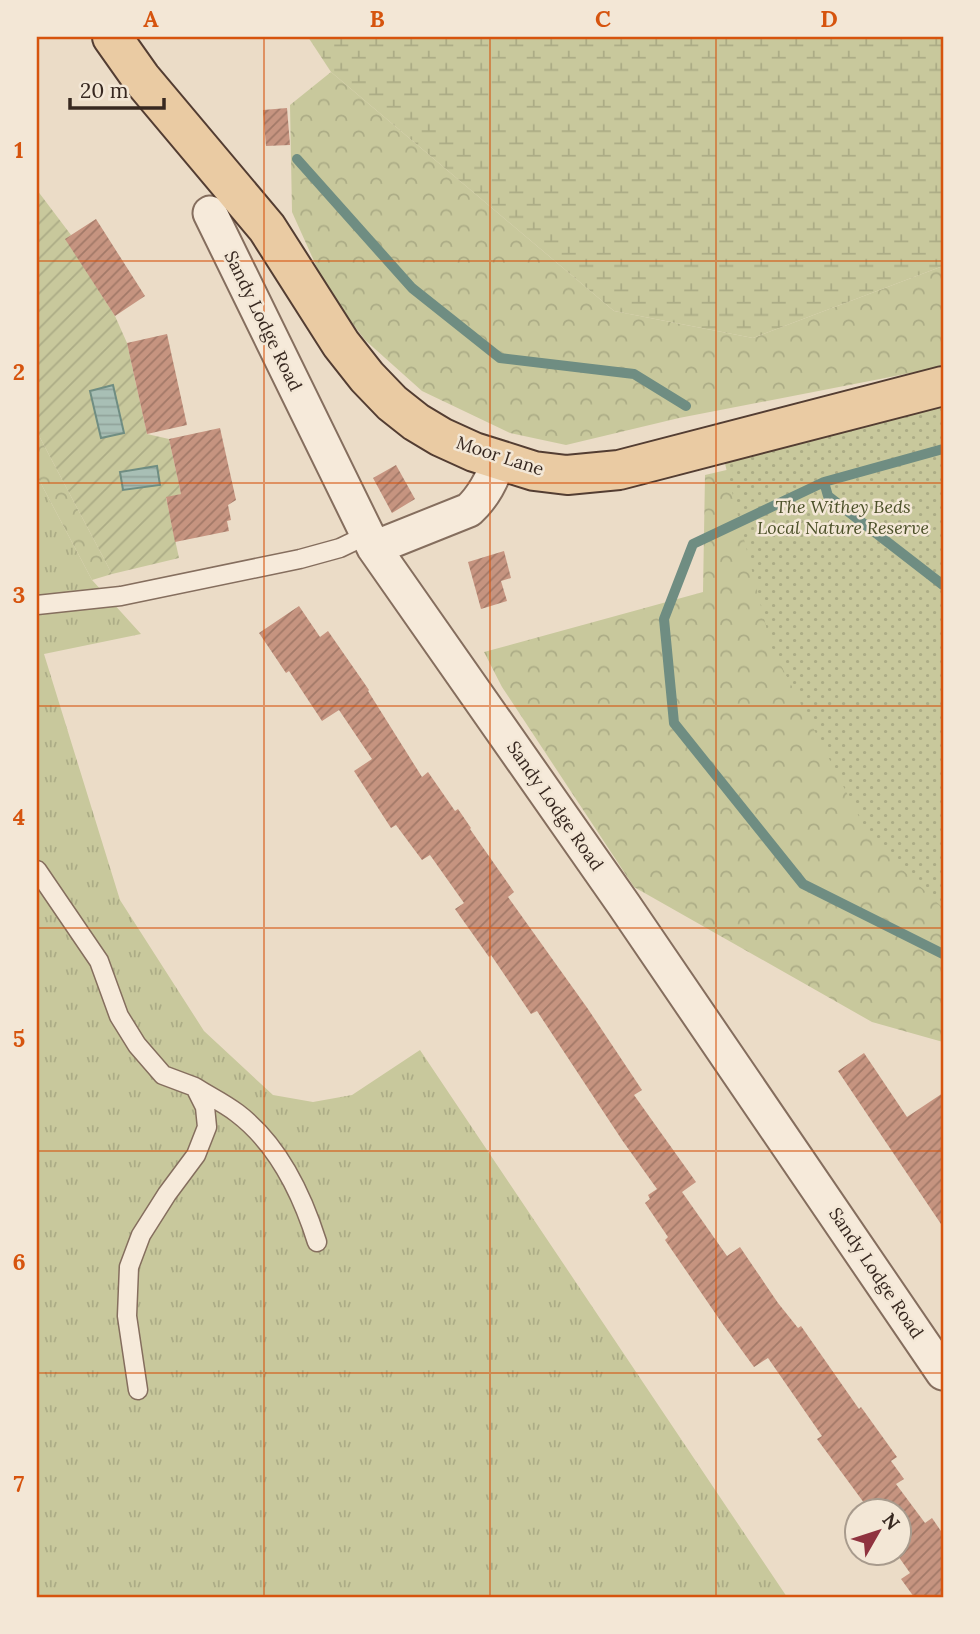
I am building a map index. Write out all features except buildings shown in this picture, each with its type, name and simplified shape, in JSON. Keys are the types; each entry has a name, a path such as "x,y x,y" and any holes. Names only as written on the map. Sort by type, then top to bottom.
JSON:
{"main road":[{"name":"Moor Lane","path":"112,37 141,78 267,228 341,344 367,377 392,403 416,422 474,452 534,471 567,475 619,470 943,386"}],"street":[{"name":"Sandy Lodge Road","path":"210,213 370,541 624,905 943,1373"},
{"path":"370,541 468,510 480,501 499,460"}],"lane":[{"path":"37,605 121,596 300,559 370,541"},
{"path":"37,870 99,961 119,1016 137,1045 163,1075 195,1087 238,1114 270,1146 309,1215 317,1242"},
{"path":"138,1390 127,1316 129,1267 141,1235 196,1154 207,1127 205,1107 195,1087"}],"green space":[{"path":"308,37 943,37 943,266 753,338 614,311 331,72"},
{"path":"331,72 614,311 753,338 943,266 943,365 679,418 566,445 510,433 422,391 365,340 327,290 292,212 290,105"},
{"path":"37,190 71,235 66,239 115,316 127,343 147,434 169,439 181,494 166,498 179,558 112,574 37,432"},
{"name":"The Withey Beds Local Nature Reserve","path":"943,386 943,908 871,840 771,646 720,444"},
{"path":"943,420 943,1042 872,1022 634,887 502,687 484,652 703,592 705,475"},
{"path":"37,432 112,574 92,580 37,476"},
{"path":"37,476 92,580 141,634 44,654 120,900 204,1031 273,1095 313,1102 352,1095 420,1050 787,1597 37,1597"}],"shaded area":[{"path":"113,385 124,433 101,438 90,391"},
{"path":"157,466 160,485 123,490 120,472"}],"waterway":[{"path":"297,159 412,288 500,358 634,374 686,406"},
{"path":"943,449 824,482 828,496 943,585"},
{"path":"824,482 693,544 664,619 674,723 803,884 943,954"}]}
